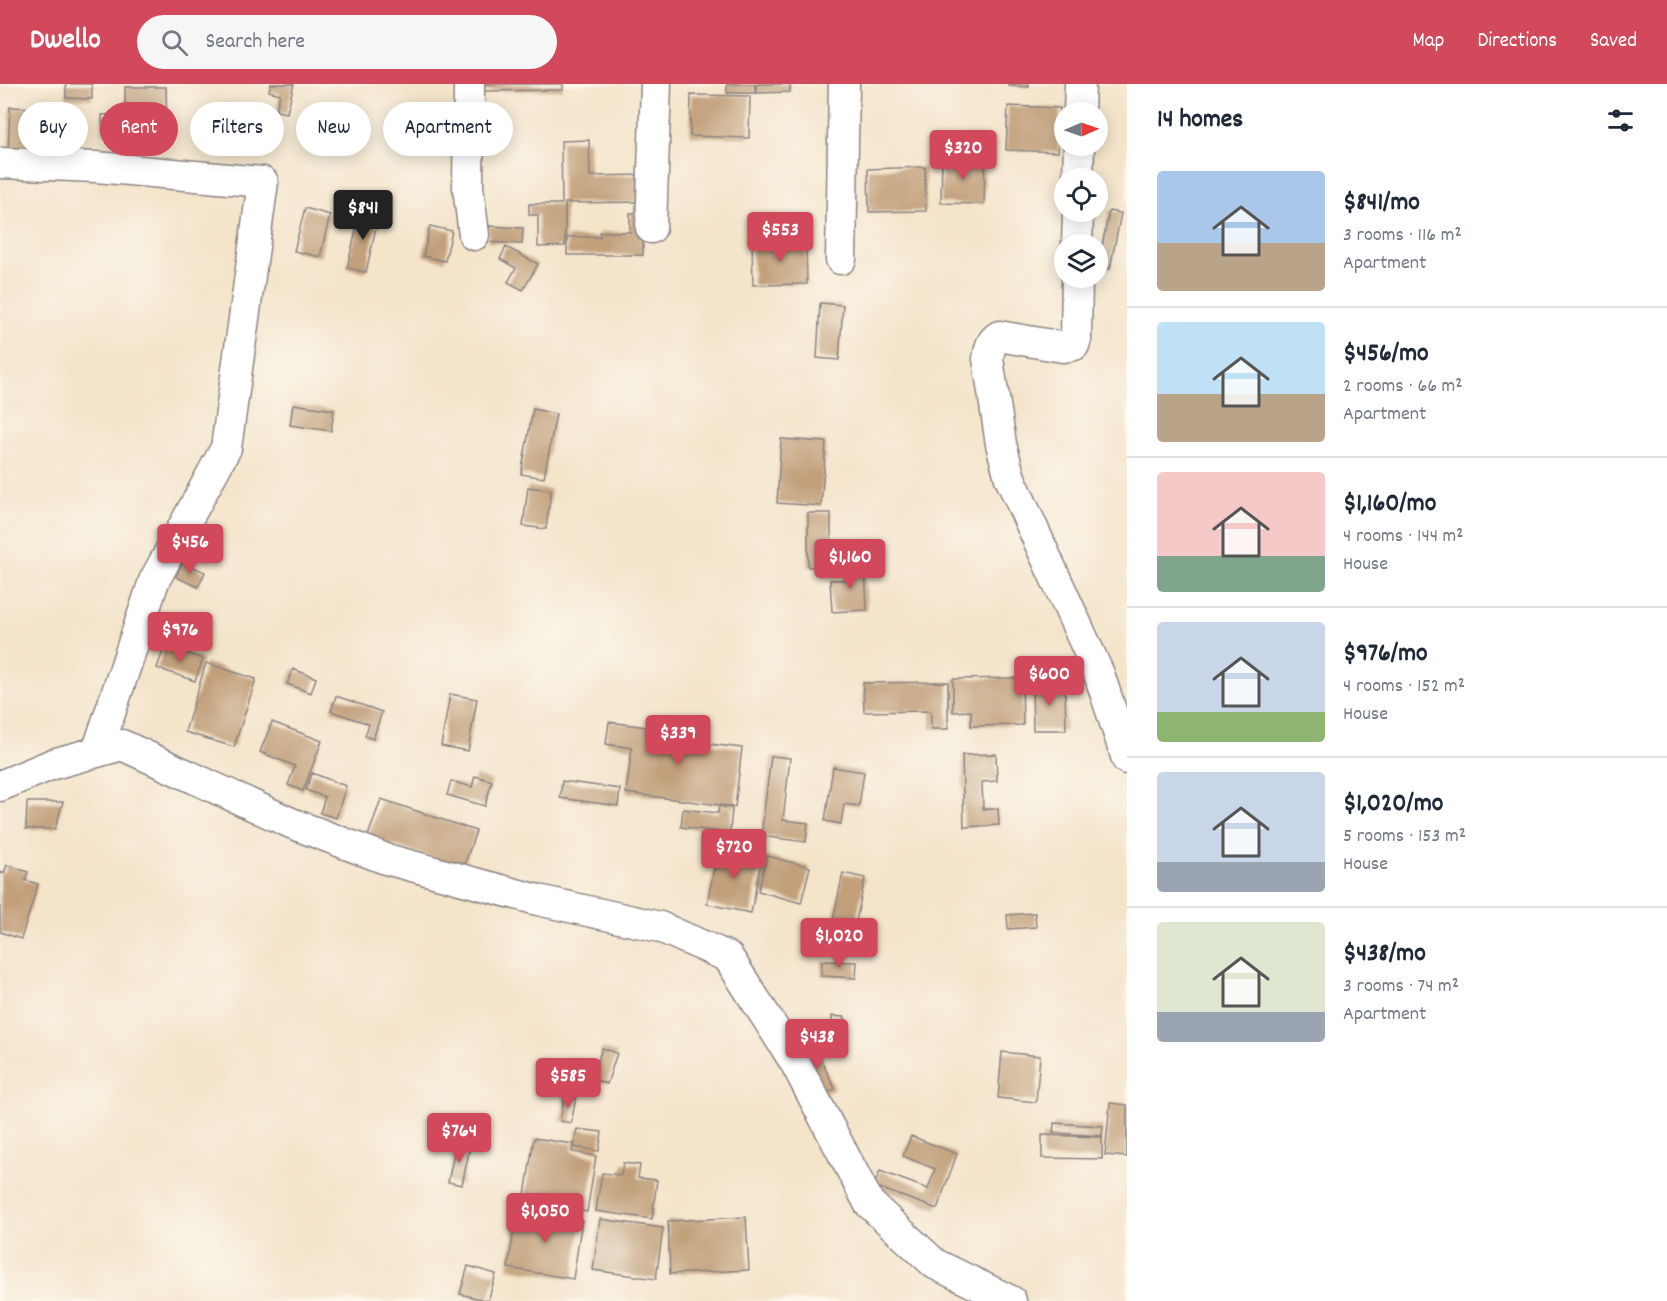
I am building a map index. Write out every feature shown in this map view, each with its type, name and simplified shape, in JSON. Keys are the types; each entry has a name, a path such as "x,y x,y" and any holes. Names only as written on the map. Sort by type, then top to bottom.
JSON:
{"street":[{"path":"469,84 468,187 474,235"},
{"path":"651,228 656,84"},
{"path":"841,260 844,84"},
{"path":"1079,102 1080,84"},
{"path":"0,163 96,166 263,183 226,448 154,581 97,752"},
{"path":"1077,288 1074,345 1063,347 999,336 990,346 988,358 1001,444 1010,478 1099,674 1127,759"},
{"path":"0,786 53,764 122,745 291,823 386,859 538,900 660,927 728,957 795,1062 869,1203 935,1264 1011,1301"}],"building":[{"path":"66,84 92,84 92,99 66,98"},
{"path":"271,84 294,84 287,113 284,112 284,102 278,102 280,94 269,91"},
{"path":"482,84 563,84 563,90 482,91"},
{"path":"727,84 755,84 755,93 727,93"},
{"path":"756,84 790,84 790,92 756,93"},
{"path":"1009,84 1029,84 1029,87 1009,86"},
{"path":"125,87 166,87 166,102 125,102"},
{"path":"691,95 750,96 749,138 690,136"},
{"path":"1008,106 1054,108 1054,152 1006,150"},
{"path":"10,107 18,107 18,154 8,154"},
{"path":"589,140 590,176 644,175 644,202 565,203 565,246 538,247 538,215 529,215 529,204 562,204 561,141"},
{"path":"942,158 985,159 984,204 941,203"},
{"path":"925,167 926,211 869,212 868,169"},
{"path":"305,208 330,215 320,257 294,251"},
{"path":"361,210 379,214 366,272 347,268"},
{"path":"1109,211 1121,213 1110,269 1108,268 1108,234 1104,234"},
{"path":"630,213 643,213 643,255 567,255 567,237 600,237 600,232 630,232"},
{"path":"430,226 452,231 445,261 423,256"},
{"path":"489,226 523,228 522,244 488,242"},
{"path":"806,240 807,284 753,285 752,241"},
{"path":"506,247 538,264 523,290 508,282 516,268 500,259"},
{"path":"820,303 843,305 839,360 817,358"},
{"path":"293,404 334,410 331,431 290,425"},
{"path":"533,409 556,414 544,478 521,474"},
{"path":"781,439 826,442 821,506 777,503"},
{"path":"528,487 551,490 546,529 523,526"},
{"path":"808,513 831,513 831,567 808,567"},
{"path":"183,562 205,572 198,587 176,577"},
{"path":"865,564 867,610 832,612 830,580 845,580 845,565"},
{"path":"165,645 203,659 195,681 157,668"},
{"path":"206,663 256,679 234,747 185,732"},
{"path":"293,669 316,678 311,693 287,684"},
{"path":"1022,678 1023,725 971,726 971,711 953,712 953,679"},
{"path":"948,682 948,729 931,729 931,711 864,712 863,683"},
{"path":"1065,684 1066,730 1033,730 1032,685"},
{"path":"450,694 477,699 468,751 441,746"},
{"path":"336,696 382,712 373,739 365,736 369,724 331,711"},
{"path":"272,722 322,741 303,791 288,785 295,766 260,752"},
{"path":"609,722 677,731 676,740 742,748 735,807 626,793 632,748 606,744"},
{"path":"996,754 997,781 982,782 983,809 998,809 999,825 964,827 962,755"},
{"path":"771,756 790,758 783,820 808,823 806,842 761,836"},
{"path":"833,767 864,772 859,806 844,804 841,824 825,821"},
{"path":"312,773 346,786 336,818 320,813 325,797 306,790"},
{"path":"475,776 492,781 485,806 447,795 451,781 472,787"},
{"path":"562,781 620,789 618,806 560,798"},
{"path":"381,799 476,831 463,869 368,836"},
{"path":"27,802 63,802 55,829 26,829"},
{"path":"719,806 732,808 730,833 681,827 683,809 718,813"},
{"path":"718,848 762,857 751,913 707,904"},
{"path":"767,856 810,867 801,903 758,891"},
{"path":"7,865 28,872 25,880 38,884 21,939 0,932 0,872 4,873"},
{"path":"843,873 865,878 850,950 828,945"},
{"path":"1035,913 1036,927 1008,929 1007,915"},
{"path":"822,961 857,962 856,978 821,976"},
{"path":"832,1016 845,1017 844,1034 832,1033"},
{"path":"814,1045 835,1089 820,1096 799,1052"},
{"path":"602,1048 617,1053 607,1084 592,1079"},
{"path":"1002,1052 1040,1056 1036,1102 998,1098"},
{"path":"565,1095 576,1098 571,1123 560,1121"},
{"path":"1110,1103 1127,1105 1127,1157 1105,1155"},
{"path":"1054,1123 1103,1126 1102,1136 1053,1133"},
{"path":"577,1129 602,1132 599,1151 574,1147"},
{"path":"1042,1135 1102,1137 1102,1159 1042,1158"},
{"path":"911,1136 957,1154 937,1209 874,1186 880,1171 928,1189 935,1169 903,1156"},
{"path":"534,1138 573,1144 572,1152 596,1156 587,1212 524,1201"},
{"path":"456,1144 470,1147 462,1185 448,1182"},
{"path":"623,1163 640,1165 638,1178 657,1180 652,1219 596,1211 602,1173 621,1175"},
{"path":"517,1210 582,1220 573,1279 508,1268"},
{"path":"746,1217 749,1270 670,1274 668,1221"},
{"path":"600,1219 663,1228 656,1279 593,1270"},
{"path":"468,1266 496,1274 488,1301 460,1294"}]}
